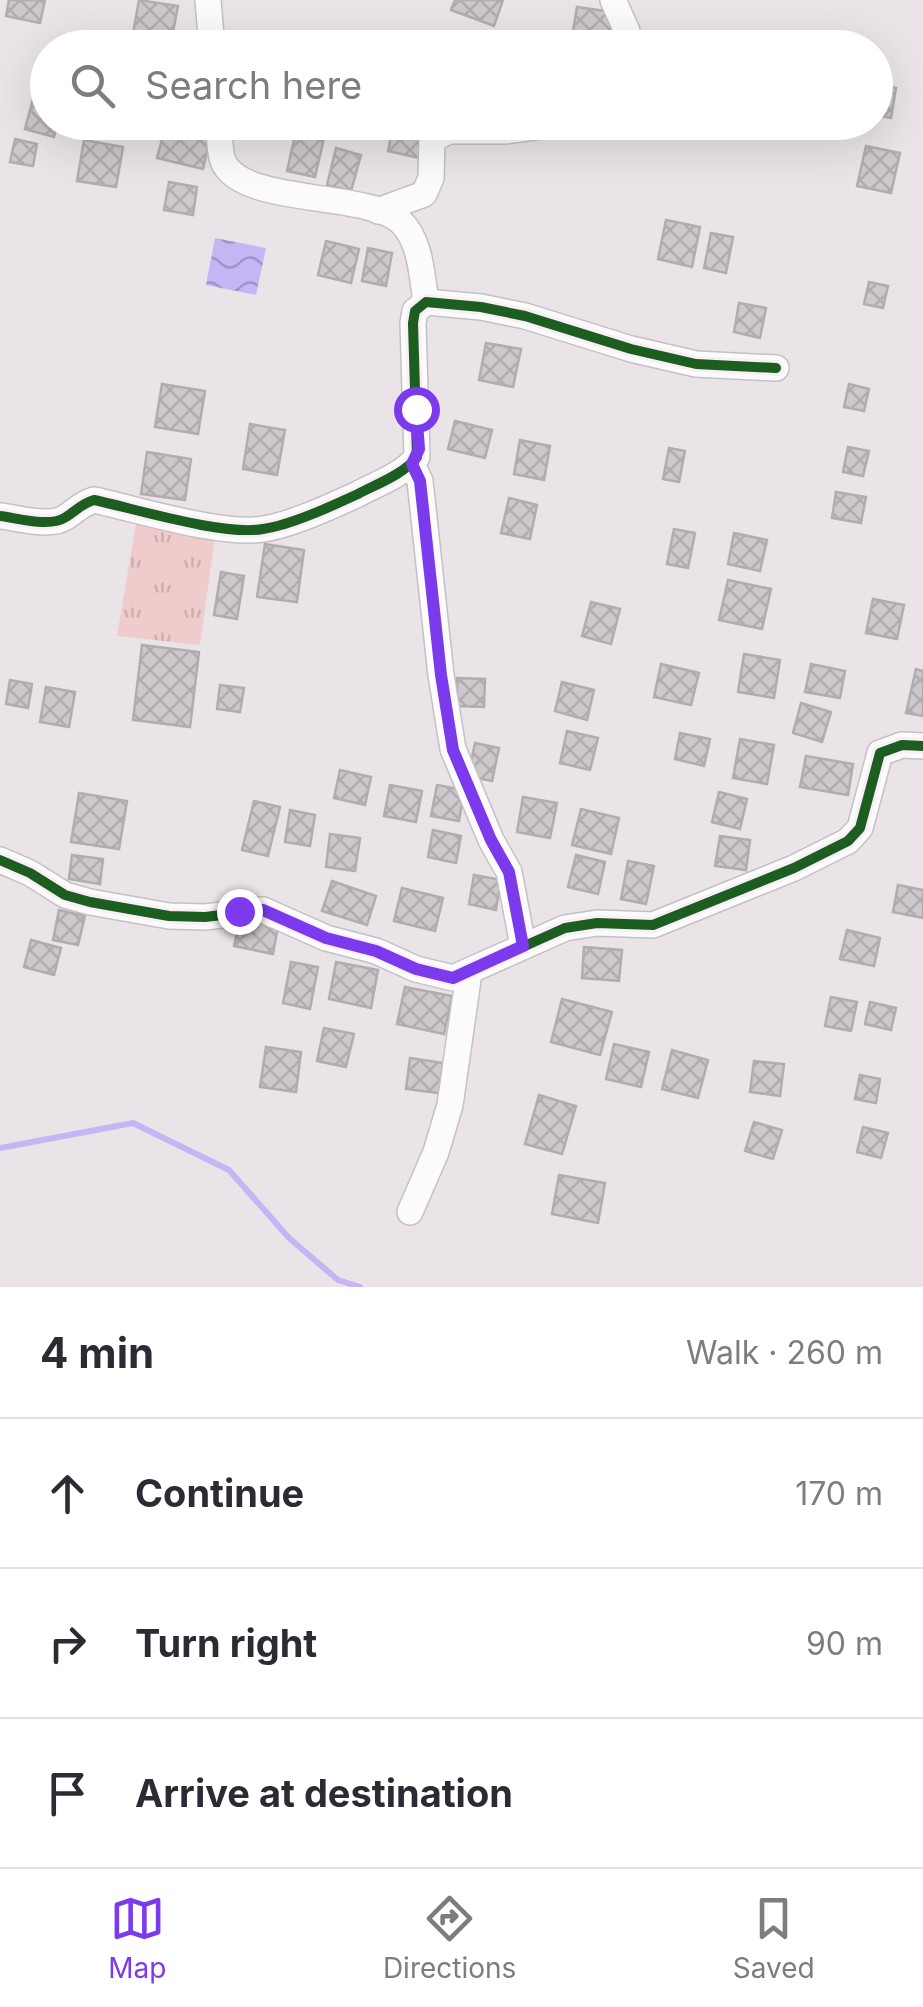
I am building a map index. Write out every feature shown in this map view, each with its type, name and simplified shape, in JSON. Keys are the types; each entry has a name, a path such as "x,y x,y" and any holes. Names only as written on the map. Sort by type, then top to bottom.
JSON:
{"street":[{"path":"208,0 210,30"},
{"path":"613,0 627,30"},
{"path":"221,140 224,163 240,179 378,211 401,222 416,248 426,302"},
{"path":"378,211 424,194 431,178 432,140"},
{"path":"0,516 63,520 80,504 94,500 232,529 264,530 341,502 412,464 419,449 413,323 415,311 426,302 525,316 696,364 776,368"},
{"path":"412,464 420,481 453,750 491,840 509,872 523,946"},
{"path":"0,860 65,895 90,902 169,916 205,917 263,910 326,938 453,978 565,928 652,925 794,868 848,840 860,828 880,754 902,744 923,746"},
{"path":"410,1212 436,1152 450,1105 469,973"}],"green space":[{"path":"136,523 215,536 200,645 117,636"}],"water":[{"path":"215,238 266,248 256,295 206,285"}],"building":[{"path":"9,0 45,0 40,23 6,16"},
{"path":"139,0 178,6 173,30 134,30"},
{"path":"455,0 503,0 494,26 451,10"},
{"path":"577,7 613,12 610,30 573,30"},
{"path":"15,139 37,144 33,166 10,162"},
{"path":"84,140 123,147 116,187 77,181"},
{"path":"162,140 210,140 203,169 157,158"},
{"path":"294,140 324,140 315,177 287,171"},
{"path":"390,140 422,140 419,158 388,151"},
{"path":"866,146 900,153 891,193 857,186"},
{"path":"336,148 361,155 351,191 327,185"},
{"path":"169,182 197,187 193,215 164,210"},
{"path":"666,220 700,227 692,267 658,259"},
{"path":"711,233 733,237 726,273 704,268"},
{"path":"326,241 359,249 351,283 318,275"},
{"path":"368,248 392,253 386,286 362,281"},
{"path":"869,282 888,286 883,308 864,304"},
{"path":"739,303 766,308 760,338 734,332"},
{"path":"486,343 521,349 513,387 479,380"},
{"path":"162,384 205,391 198,434 155,427"},
{"path":"849,384 869,389 864,411 844,407"},
{"path":"455,421 492,430 485,458 448,449"},
{"path":"250,424 285,430 277,475 243,469"},
{"path":"520,440 550,446 544,480 514,474"},
{"path":"848,447 869,451 863,476 843,472"},
{"path":"669,448 685,451 679,482 663,479"},
{"path":"147,452 191,459 185,500 141,494"},
{"path":"836,492 866,497 861,523 832,518"},
{"path":"509,498 537,505 530,539 501,533"},
{"path":"674,529 695,533 688,568 667,564"},
{"path":"734,533 767,540 760,571 728,564"},
{"path":"265,544 304,550 297,602 257,597"},
{"path":"221,572 244,576 237,619 214,615"},
{"path":"728,580 771,589 762,629 719,620"},
{"path":"873,599 904,605 897,639 866,633"},
{"path":"591,602 620,609 611,644 582,636"},
{"path":"142,645 199,652 190,727 133,720"},
{"path":"744,654 780,660 774,698 738,692"},
{"path":"661,664 699,673 691,705 654,697"},
{"path":"811,664 845,671 840,698 805,692"},
{"path":"916,669 923,671 923,716 906,713"},
{"path":"457,678 485,679 484,707 457,706"},
{"path":"10,680 32,684 28,708 6,704"},
{"path":"562,682 594,690 587,720 555,711"},
{"path":"220,685 244,688 240,712 217,709"},
{"path":"46,687 75,692 69,727 40,722"},
{"path":"801,703 831,712 822,742 793,733"},
{"path":"567,731 598,738 590,770 560,763"},
{"path":"680,733 710,739 704,766 675,759"},
{"path":"740,739 774,745 767,784 733,778"},
{"path":"475,743 499,748 492,781 468,776"},
{"path":"806,756 853,764 848,795 800,787"},
{"path":"340,770 371,777 365,805 334,798"},
{"path":"390,785 422,791 416,822 384,816"},
{"path":"437,785 464,790 459,821 431,816"},
{"path":"719,792 747,799 740,829 712,822"},
{"path":"79,793 127,801 119,849 71,842"},
{"path":"523,797 557,803 550,838 517,832"},
{"path":"254,801 280,807 268,856 242,850"},
{"path":"581,809 619,818 611,854 572,845"},
{"path":"290,810 315,815 310,846 285,842"},
{"path":"433,830 461,836 456,863 428,857"},
{"path":"330,834 360,838 355,871 326,867"},
{"path":"720,836 750,840 746,870 715,866"},
{"path":"72,855 103,859 100,884 69,879"},
{"path":"576,855 605,862 598,894 568,887"},
{"path":"628,861 654,866 646,904 621,899"},
{"path":"474,875 501,880 496,910 469,904"},
{"path":"332,881 376,896 367,925 322,911"},
{"path":"898,885 923,890 923,918 893,912"},
{"path":"402,888 443,898 435,931 394,921"},
{"path":"59,910 85,916 78,945 53,940"},
{"path":"240,919 278,926 273,954 234,946"},
{"path":"847,930 880,938 874,966 840,959"},
{"path":"31,940 61,948 54,975 24,967"},
{"path":"584,947 622,950 619,981 582,978"},
{"path":"291,962 318,967 310,1009 283,1003"},
{"path":"336,962 378,970 371,1008 329,999"},
{"path":"405,987 452,996 444,1034 397,1024"},
{"path":"831,997 857,1002 851,1031 825,1026"},
{"path":"562,999 612,1012 600,1055 551,1042"},
{"path":"870,1002 896,1008 891,1030 865,1024"},
{"path":"324,1028 354,1034 346,1067 317,1061"},
{"path":"614,1044 649,1052 641,1087 606,1079"},
{"path":"266,1047 301,1052 296,1092 260,1087"},
{"path":"672,1050 708,1060 698,1098 662,1089"},
{"path":"410,1058 443,1063 439,1093 406,1089"},
{"path":"754,1061 784,1064 780,1096 750,1092"},
{"path":"860,1075 880,1079 876,1103 855,1099"},
{"path":"539,1095 576,1106 562,1154 525,1144"},
{"path":"754,1122 782,1130 773,1159 745,1151"},
{"path":"863,1127 888,1133 881,1158 857,1152"},
{"path":"559,1175 605,1183 598,1223 552,1214"}],"waterway":[{"path":"0,1148 133,1123 229,1170 289,1238 338,1280 360,1287"}],"cycle path":[{"path":"0,516 51,522 94,500 226,529 263,529 286,524 382,482 417,457 413,323 415,311 426,302 525,316 631,349 696,364 776,368"},
{"path":"0,860 65,895 90,902 169,916 205,917 263,910 326,938 453,978 565,928 597,923 653,925 794,868 848,841 860,828 880,753 902,745 923,746"}],"route":[{"path":"239,911 263,910 326,938 453,978 523,946 509,872 491,840 453,750 441,675 425,513 420,481 412,464 419,449 416,409"}]}
